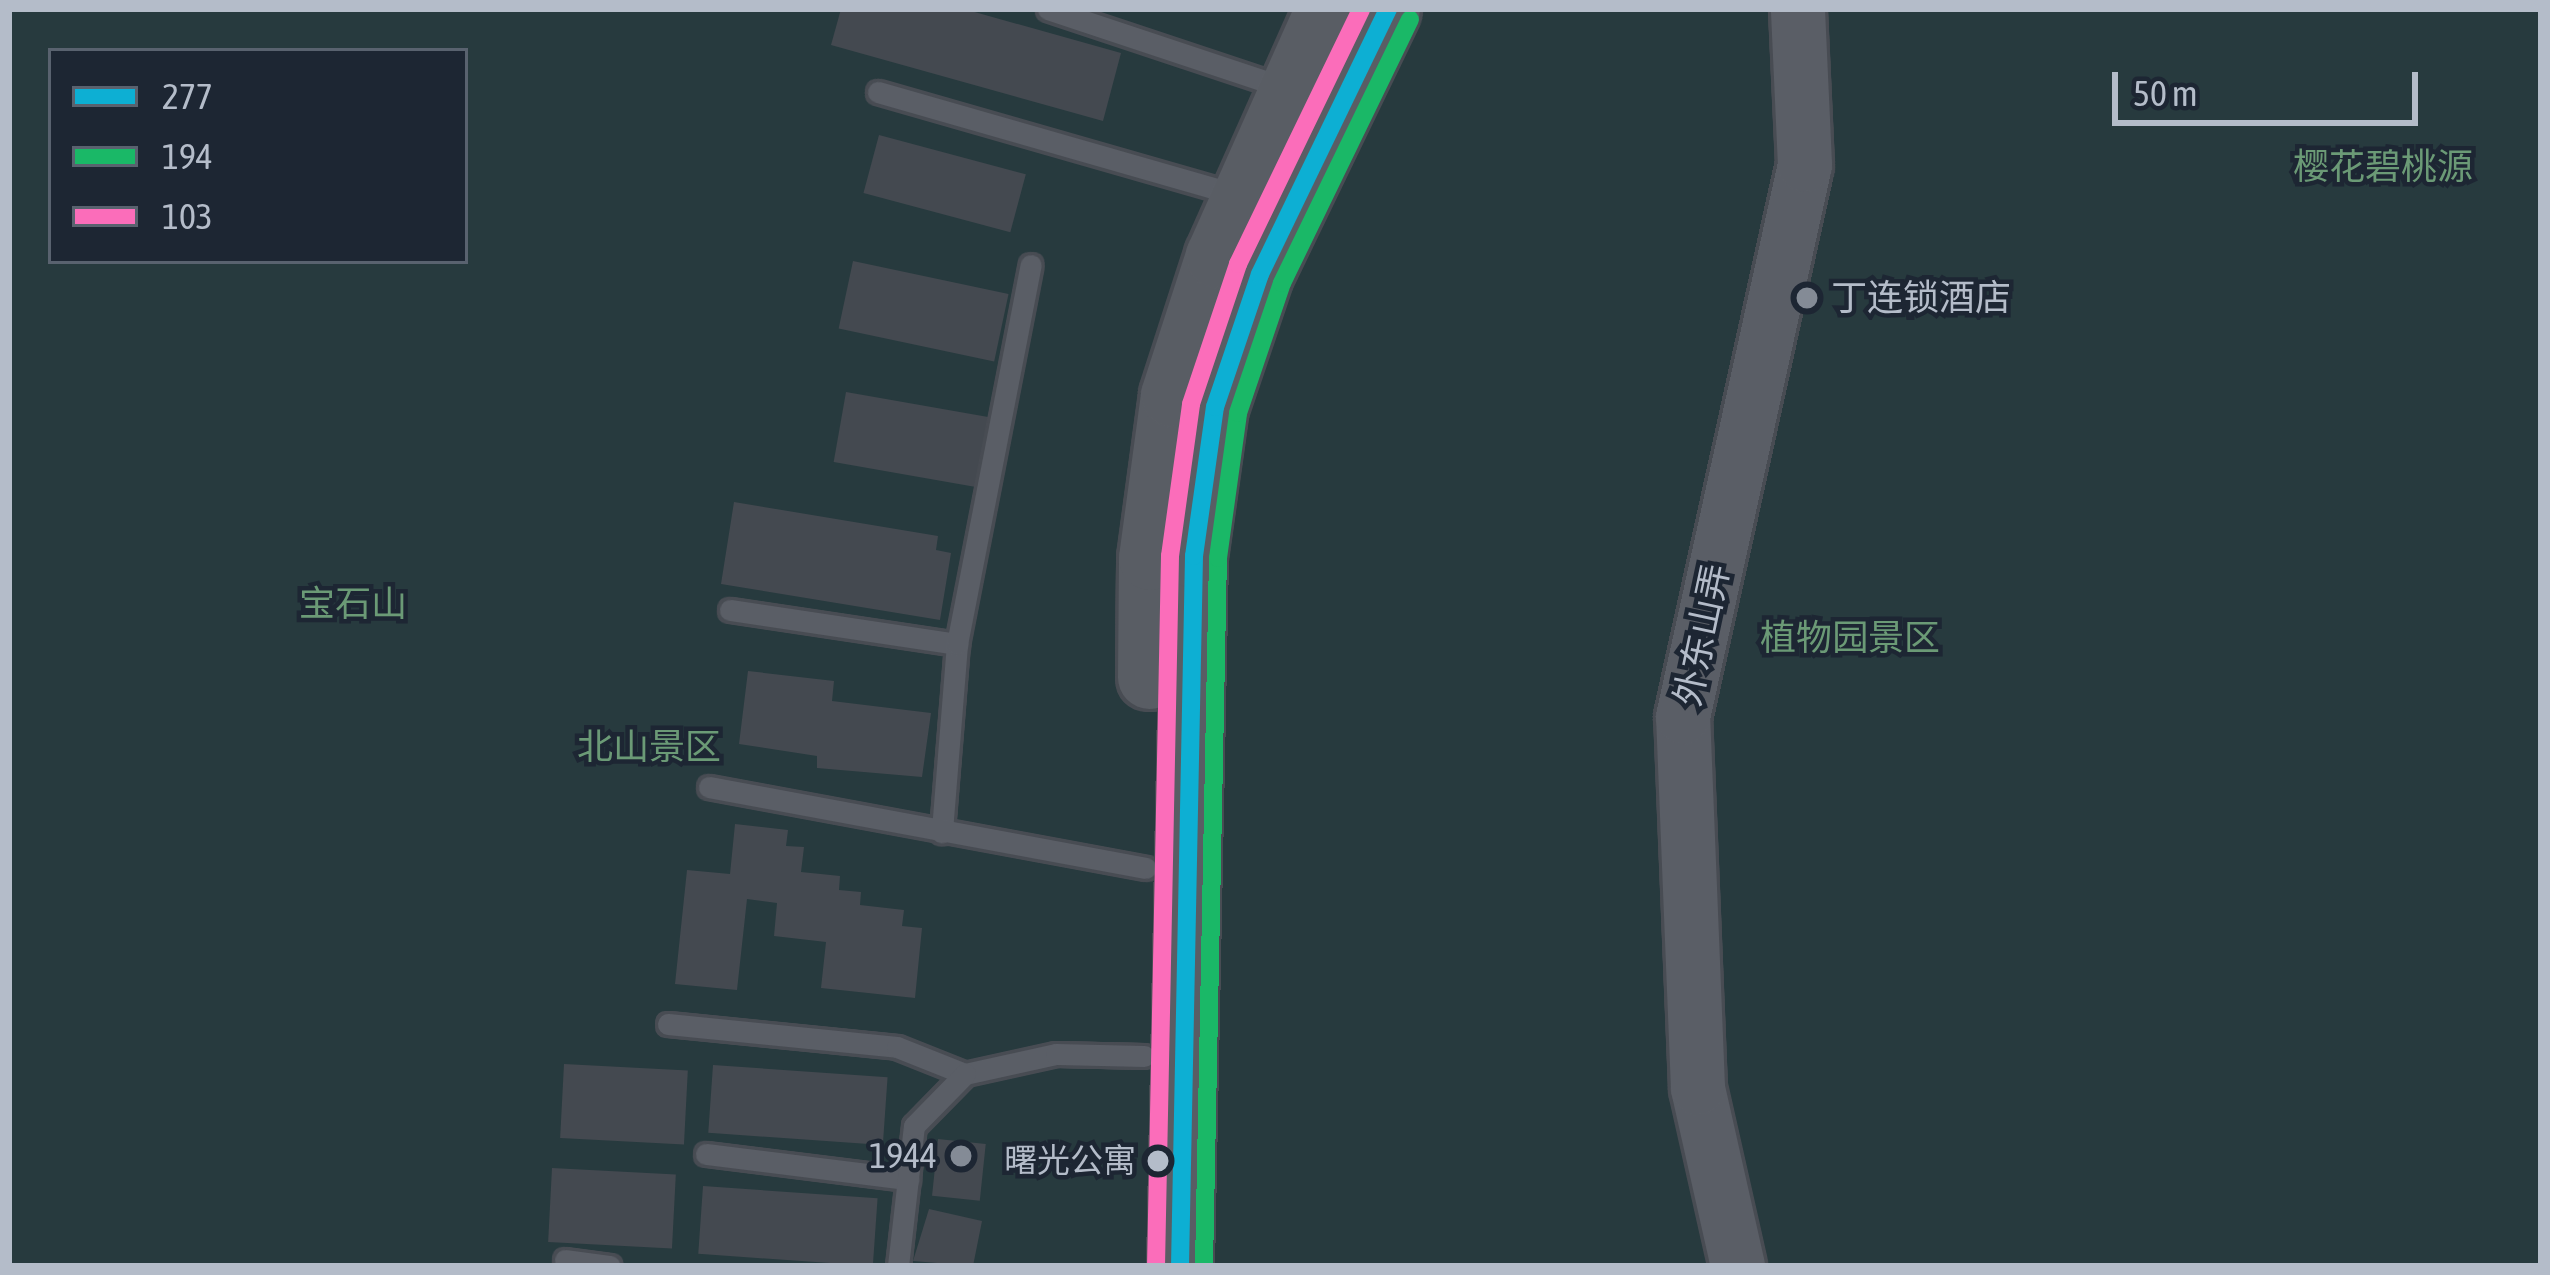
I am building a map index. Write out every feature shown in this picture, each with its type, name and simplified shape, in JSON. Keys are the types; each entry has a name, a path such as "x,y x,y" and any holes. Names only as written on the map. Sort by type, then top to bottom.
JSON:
{"main road":[{"path":"1141,1266 1150,558 1172,395 1244,197 1327,9"},
{"path":"1180,1266 1194,556 1215,407 1260,274 1388,9"}],"street":[{"name":"外东山弄","path":"1738,1266 1698,1088 1684,718 1805,166 1798,9"}],"lane":[{"path":"1048,9 1291,90"},
{"path":"878,92 1244,197"},
{"path":"942,832 957,644 1031,265"},
{"path":"730,610 957,644"},
{"path":"709,787 1147,868"},
{"path":"668,1024 898,1047 965,1074"},
{"path":"898,1266 914,1126 965,1074 1056,1054 1144,1056"},
{"path":"706,1154 908,1179"},
{"path":"565,1260 610,1266"}],"green space":[{"path":"9,9 2541,9 2541,1266 9,1266"}],"building":[{"path":"841,9 964,9 1121,53 1103,121 831,45"},
{"path":"879,135 1026,174 1010,232 863,193"},
{"path":"853,261 1009,294 994,362 839,328"},
{"path":"846,392 997,419 984,488 834,462"},
{"path":"734,502 938,536 936,550 951,553 940,620 721,584"},
{"path":"748,671 834,681 832,701 931,713 922,777 817,768 817,756 739,744"},
{"path":"735,824 788,830 786,846 804,847 801,872 840,876 839,890 861,892 860,905 904,910 902,926 922,928 915,998 821,988 826,942 774,936 777,903 747,899 737,990 675,984 687,870 730,874"},
{"path":"564,1064 688,1070 684,1144 560,1138"},
{"path":"713,1065 888,1077 883,1145 708,1133"},
{"path":"938,1139 986,1144 980,1201 932,1196"},
{"path":"552,1168 676,1174 672,1248 548,1242"},
{"path":"703,1186 878,1198 873,1266 698,1254"},
{"path":"929,1209 982,1221 973,1266 913,1261"}],"transit line":[{"name":"103","path":"1156,1266 1170,556 1191,404 1238,264 1361,9"},
{"name":"277","path":"1180,1266 1194,556 1215,407 1260,274 1388,9"},
{"name":"194","path":"1204,1266 1218,558 1238,413 1282,283 1410,19"}],"place":[{"name":"丁连锁酒店","path":"1807,298"},
{"name":"1944","path":"961,1156"},
{"name":"曙光公寓","path":"1158,1161"}],"park label":[{"name":"樱花碧桃源","path":"2383,167"},
{"name":"宝石山","path":"353,604"},
{"name":"植物园景区","path":"1850,638"},
{"name":"北山景区","path":"649,747"}]}
